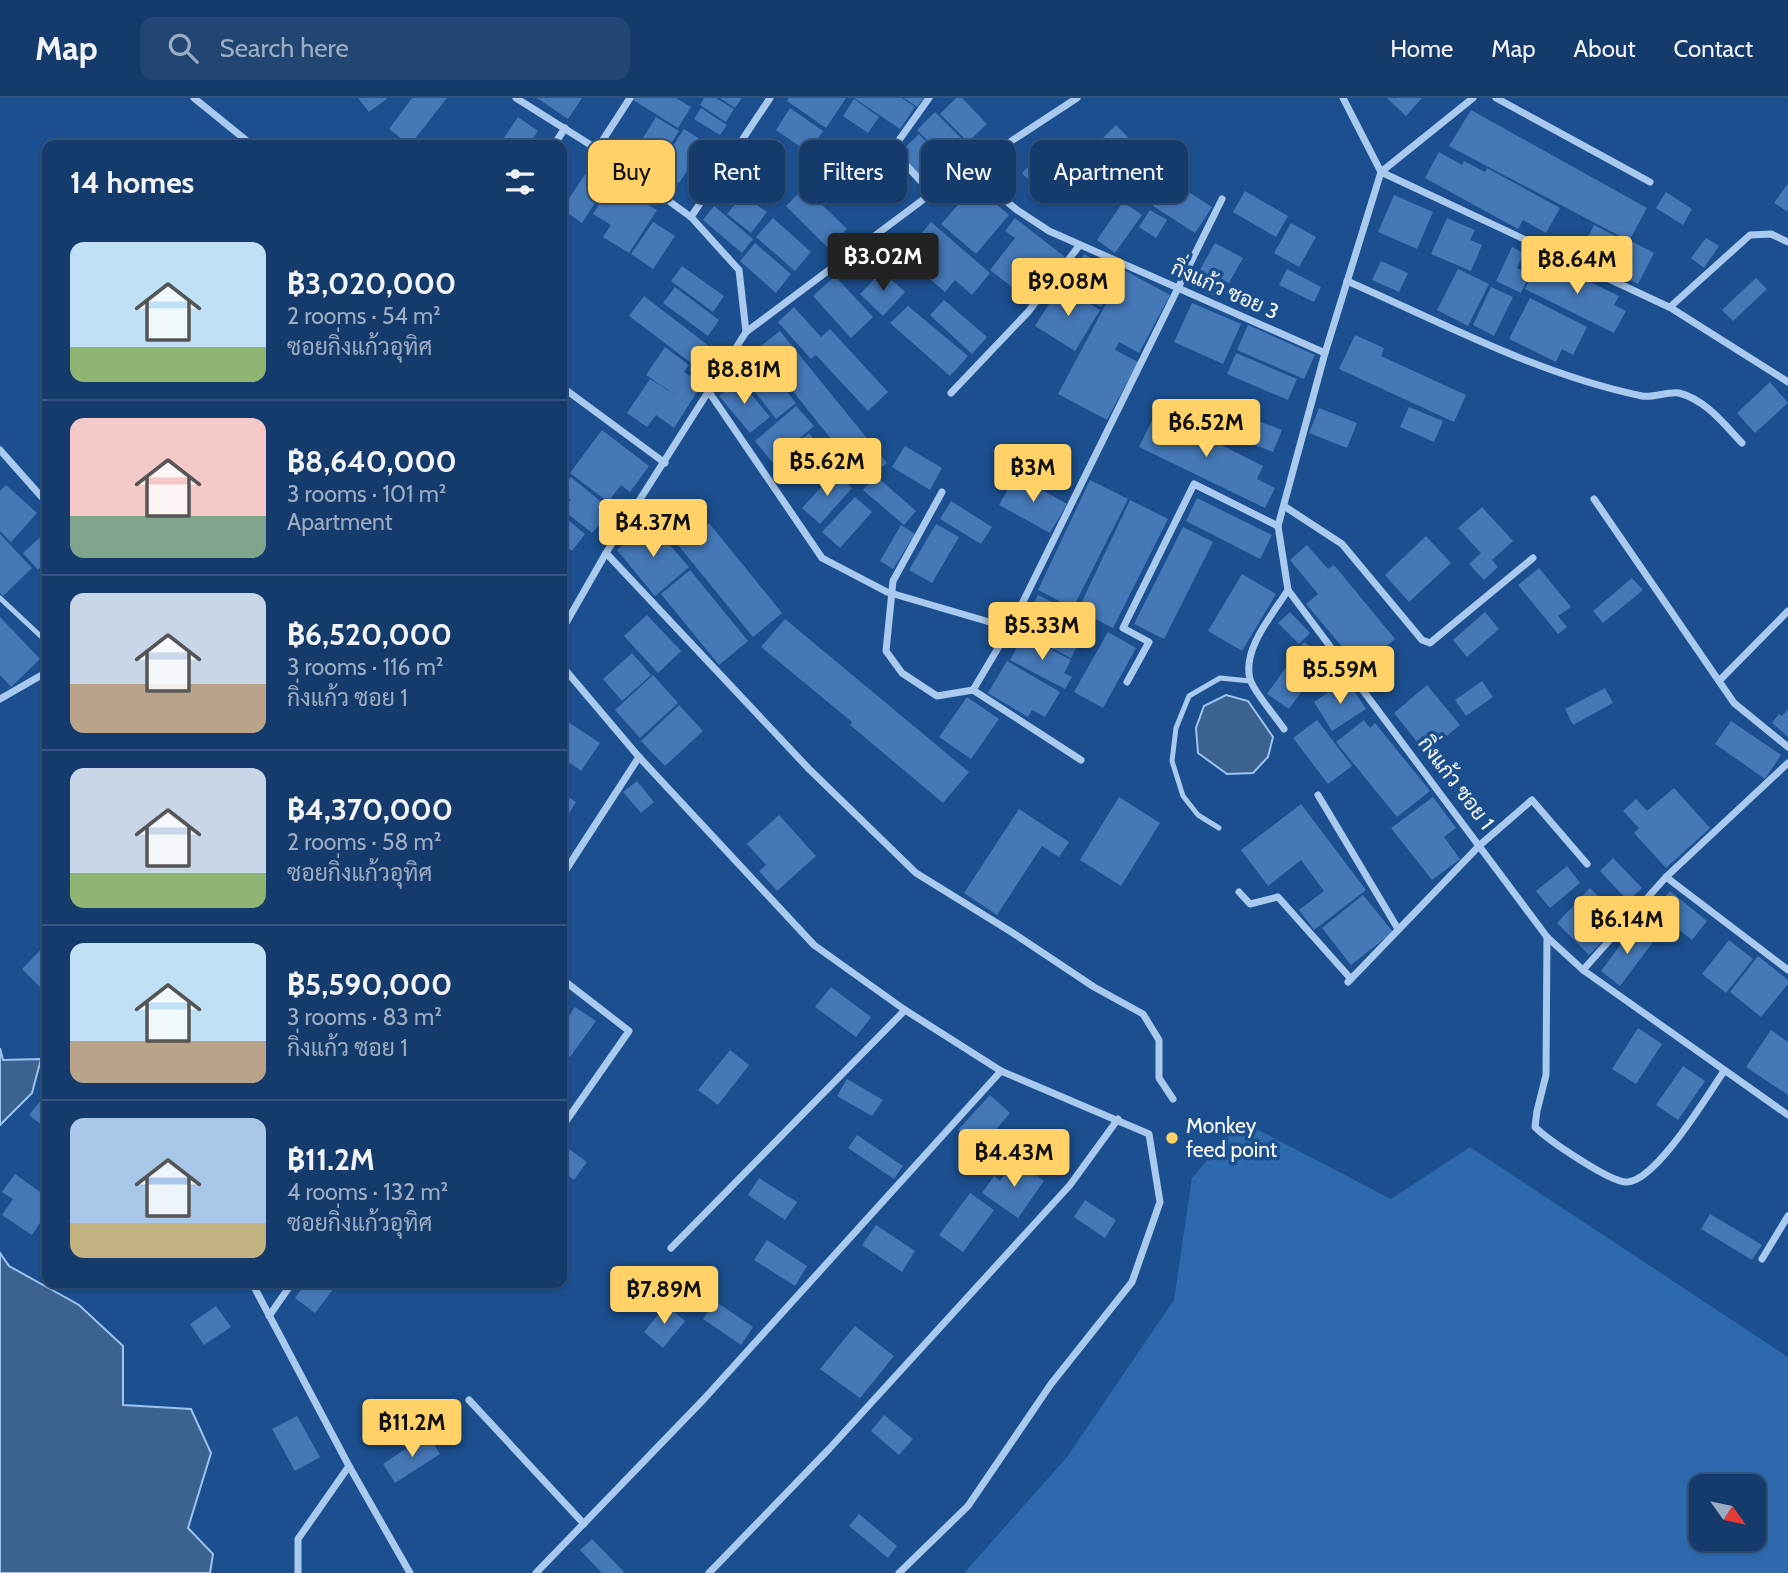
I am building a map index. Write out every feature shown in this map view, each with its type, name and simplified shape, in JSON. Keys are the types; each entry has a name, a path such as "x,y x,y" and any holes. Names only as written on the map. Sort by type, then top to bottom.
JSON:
{"street":[{"path":"194,98 246,140"},
{"path":"516,98 588,143"},
{"path":"603,140 630,98"},
{"path":"691,217 770,98"},
{"path":"921,181 892,149 929,98"},
{"path":"1014,140 1077,98"},
{"path":"1343,98 1381,172 1670,307 1788,382"},
{"path":"1381,172 1473,98"},
{"path":"1496,98 1650,182"},
{"path":"557,140 565,128"},
{"name":"กิ่งแก้ว ซอย 1","path":"1381,172 1325,353 1278,526 1288,590 1547,937 1583,970 1788,1115"},
{"path":"973,690 1010,628 1222,200"},
{"path":"567,621 606,554 746,332 921,201"},
{"path":"672,203 691,217 739,270 746,332"},
{"name":"กิ่งแก้ว ซอย 3","path":"1009,203 1049,231 1079,246 1179,287 1325,353"},
{"path":"1670,307 1750,235 1771,234 1788,242"},
{"path":"951,393 1028,312 1079,246"},
{"path":"1347,281 1525,360 1564,374 1645,397 1678,393 1709,408 1742,443"},
{"path":"567,391 665,463"},
{"path":"709,392 822,558 892,594 1010,628"},
{"path":"0,450 42,497"},
{"path":"1127,682 1149,642 1124,628 1194,484 1278,526"},
{"path":"942,492 893,581 886,651 902,673 937,696 973,690 1081,760"},
{"path":"1594,499 1734,703 1788,747"},
{"path":"1284,506 1342,544 1422,640 1430,643 1534,558"},
{"path":"606,554 809,769 916,873 1094,987 1143,1014 1159,1040 1160,1078 1173,1099"},
{"path":"1284,729 1250,681 1249,663 1255,643 1288,590"},
{"path":"1719,681 1788,611"},
{"path":"567,672 639,757 814,946 905,1010 1001,1071 1149,1134 1160,1202 1132,1282 1051,1384 968,1506 900,1573"},
{"path":"0,699 42,675"},
{"path":"567,868 639,757"},
{"path":"1583,970 1666,877 1788,763"},
{"path":"1318,795 1398,929"},
{"path":"1239,892 1250,904 1278,897 1350,981 1480,845 1532,800 1587,864"},
{"path":"1666,877 1788,970"},
{"path":"1547,937 1546,1075 1535,1127 1548,1140 1610,1177 1625,1183 1642,1178 1673,1145 1724,1071"},
{"path":"567,983 629,1031 567,1121"},
{"path":"671,1248 905,1010"},
{"path":"536,1573 704,1399 1001,1071"},
{"path":"709,1573 829,1448 1070,1185 1118,1119"},
{"path":"1762,1259 1788,1216"},
{"path":"255,1288 349,1466 410,1573"},
{"path":"269,1316 289,1288"},
{"path":"469,1400 584,1524"},
{"path":"298,1573 298,1539 349,1466"}],"lane":[{"path":"0,598 42,637"},
{"path":"1219,828 1198,815 1183,796 1172,761 1176,728 1189,696 1220,678 1250,681"}],"shaded area":[{"path":"1226,695 1248,701 1273,737 1268,757 1253,773 1227,774 1198,753 1196,728 1204,706"},
{"path":"0,1048 3,1060 41,1059 32,1093 0,1125"},
{"path":"1241,1121 1391,1199 1470,1147 1788,1357 1788,1573 964,1573 1067,1457 1174,1300 1192,1178"},
{"path":"0,1253 9,1266 42,1284 42,1288 48,1288 79,1305 123,1346 123,1405 191,1409 211,1453 188,1528 213,1554 210,1573 0,1573"}],"building":[{"path":"358,98 388,98 369,112"},
{"path":"412,98 447,98 414,140 403,140 389,129"},
{"path":"537,98 582,98 568,119"},
{"path":"630,98 676,98 691,107 678,128"},
{"path":"704,98 716,98 734,109 726,122 700,105"},
{"path":"720,98 742,98 735,108"},
{"path":"789,98 846,98 826,128 787,101"},
{"path":"854,98 902,98 915,107 900,129"},
{"path":"904,98 924,98 917,107"},
{"path":"956,98 962,98 987,124 970,140 966,140 940,114"},
{"path":"1387,98 1422,98 1406,116"},
{"path":"854,99 879,117 868,133 843,116"},
{"path":"701,108 727,125 720,135 694,119"},
{"path":"790,108 823,131 817,140 799,140 799,146 776,130"},
{"path":"1471,110 1647,208 1629,241 1449,146"},
{"path":"935,112 963,140 927,140 917,130"},
{"path":"518,117 538,131 532,140 502,140"},
{"path":"656,117 679,131 673,140 642,140"},
{"path":"1116,125 1131,140 1101,140"},
{"path":"684,129 701,140 689,140 689,168 679,183 675,180 675,143"},
{"path":"919,134 925,140 921,140 921,176 907,162 907,145"},
{"path":"1439,152 1462,165 1464,161 1485,172 1487,168 1560,208 1546,233 1523,220 1518,229 1425,178"},
{"path":"1030,165 1030,181 1022,173"},
{"path":"588,170 588,203 595,203 582,223 567,212 567,202"},
{"path":"1788,183 1788,212 1774,203"},
{"path":"1245,191 1288,216 1276,237 1233,212"},
{"path":"1188,192 1212,207 1195,233 1153,206 1155,203 1188,203"},
{"path":"1666,192 1692,209 1683,225 1656,208"},
{"path":"798,194 799,203 820,203 847,229 828,248 786,206"},
{"path":"1394,195 1433,212 1417,249 1378,232"},
{"path":"600,203 645,203 657,210 629,253 603,237 611,225 593,214"},
{"path":"736,203 758,203 757,205 767,212 751,233 727,214"},
{"path":"960,203 995,203 1009,215 976,254 941,224"},
{"path":"1122,203 1142,215 1115,253 1097,240"},
{"path":"714,206 753,239 742,253 703,220"},
{"path":"1150,210 1167,220 1156,238 1139,227"},
{"path":"773,218 811,252 795,271 756,237"},
{"path":"1015,218 1065,257 1031,302 990,270 1015,238 1005,231"},
{"path":"1447,218 1475,230 1470,240 1482,245 1471,271 1431,254"},
{"path":"653,222 675,236 653,269 631,254"},
{"path":"931,222 990,273 972,295 955,280 945,292 903,256"},
{"path":"1291,223 1316,237 1299,267 1274,253"},
{"path":"1594,225 1627,242 1610,274 1577,257"},
{"path":"1706,238 1719,246 1704,268 1691,258"},
{"path":"1633,242 1654,253 1638,284 1617,274"},
{"path":"755,243 791,274 776,293 740,261"},
{"path":"1215,243 1243,258 1229,283 1221,279 1213,295 1192,284"},
{"path":"1512,247 1524,253 1517,268 1530,274 1521,293 1496,281"},
{"path":"1084,254 1120,275 1101,307 1065,286"},
{"path":"1381,261 1408,273 1399,292 1372,280"},
{"path":"1538,262 1561,274 1564,269 1619,296 1614,305 1626,311 1614,333 1525,289"},
{"path":"682,266 724,296 713,312 671,281"},
{"path":"1287,269 1321,287 1314,302 1279,285"},
{"path":"1458,269 1489,284 1468,326 1437,310"},
{"path":"1124,270 1170,295 1139,353 1119,342 1115,350 1138,362 1107,420 1058,394"},
{"path":"882,271 905,292 883,316 860,294"},
{"path":"835,276 873,317 851,338 813,296"},
{"path":"1756,278 1767,289 1733,321 1722,310"},
{"path":"1061,285 1100,310 1075,351 1035,326"},
{"path":"675,287 719,320 708,336 663,303"},
{"path":"1491,287 1513,297 1494,336 1473,325"},
{"path":"644,296 718,353 703,372 629,316"},
{"path":"1530,298 1587,327 1573,355 1562,349 1556,362 1509,339"},
{"path":"944,300 987,337 972,354 930,315"},
{"path":"1192,303 1241,324 1223,364 1174,342"},
{"path":"908,306 968,356 950,376 890,323"},
{"path":"794,307 821,337 830,329 888,392 868,411 816,355 811,359 778,322"},
{"path":"1248,325 1315,355 1304,379 1237,350"},
{"path":"780,331 887,463 865,481 758,348"},
{"path":"1355,335 1384,348 1381,356 1466,395 1454,422 1339,369"},
{"path":"665,347 689,365 684,372 702,384 674,428 656,415 647,427 627,413 650,379 677,396 646,375"},
{"path":"1236,353 1297,379 1288,400 1227,374"},
{"path":"758,356 796,403 776,419 739,371"},
{"path":"739,379 770,417 750,433 719,396"},
{"path":"1770,382 1788,403 1755,433 1737,413"},
{"path":"1212,403 1282,430 1273,452 1204,426"},
{"path":"796,406 814,426 772,462 755,441"},
{"path":"1409,407 1443,421 1434,442 1400,427"},
{"path":"1319,408 1357,423 1347,448 1309,433"},
{"path":"1156,412 1263,466 1257,479 1275,488 1265,508 1139,447"},
{"path":"602,430 649,466 630,492 621,485 608,502 570,473"},
{"path":"809,433 822,449 797,471 783,456"},
{"path":"905,446 942,468 930,490 892,467"},
{"path":"835,472 852,488 820,524 802,508"},
{"path":"1016,475 1067,504 1050,533 999,505"},
{"path":"876,476 916,511 904,525 863,490"},
{"path":"571,477 611,510 592,533 567,513 567,505 571,500 567,496 567,482"},
{"path":"1090,480 1128,499 1073,608 1038,590"},
{"path":"6,485 37,513 11,542 0,531 0,491"},
{"path":"855,497 872,512 840,548 822,532"},
{"path":"1197,498 1272,535 1260,559 1186,521"},
{"path":"1130,500 1168,519 1113,628 1078,610"},
{"path":"951,501 992,527 981,544 940,519"},
{"path":"1482,507 1513,541 1492,560 1498,567 1484,580 1469,564 1481,553 1458,528"},
{"path":"567,519 585,534 572,551 567,547"},
{"path":"650,522 689,567 655,596 617,550"},
{"path":"709,523 782,613 753,637 678,545"},
{"path":"936,524 959,537 932,583 909,570"},
{"path":"901,525 915,534 893,569 880,561"},
{"path":"1183,527 1213,542 1164,639 1134,624"},
{"path":"0,534 32,568 3,596 0,593"},
{"path":"42,536 42,566 38,570 23,553"},
{"path":"1426,536 1451,563 1409,602 1385,575"},
{"path":"1307,545 1328,569 1334,565 1395,639 1360,668 1306,604 1318,594 1290,560"},
{"path":"1539,568 1571,607 1558,616 1567,627 1558,634 1518,585"},
{"path":"690,570 748,641 719,665 661,594"},
{"path":"1242,574 1276,594 1242,651 1208,631"},
{"path":"1632,578 1643,590 1603,623 1593,611"},
{"path":"1038,595 1084,618 1080,626 1086,630 1071,658 1019,631"},
{"path":"1290,612 1310,633 1299,644 1278,623"},
{"path":"1485,612 1499,629 1467,657 1453,640"},
{"path":"647,615 681,651 658,673 624,636"},
{"path":"0,617 40,659 11,687 0,675"},
{"path":"785,619 969,772 943,803 850,725 852,722 761,647"},
{"path":"1108,632 1136,648 1103,708 1074,692"},
{"path":"1024,635 1071,660 1064,673 1072,677 1065,689 1010,660"},
{"path":"1304,642 1326,657 1289,709 1267,694"},
{"path":"632,653 651,675 622,701 603,679"},
{"path":"1007,661 1060,692 1045,717 1032,710 1028,717 988,693"},
{"path":"653,675 678,703 640,738 615,710"},
{"path":"1347,680 1366,709 1332,731 1314,702"},
{"path":"1482,681 1493,697 1466,716 1455,700"},
{"path":"1427,685 1460,725 1426,753 1394,713"},
{"path":"1605,688 1613,703 1573,725 1565,709"},
{"path":"967,697 999,719 971,759 939,737"},
{"path":"679,705 703,731 665,766 641,741"},
{"path":"1788,709 1788,737 1772,723 1779,714 1782,716"},
{"path":"1317,720 1352,766 1328,784 1293,738"},
{"path":"1364,720 1370,728 1375,723 1430,791 1397,817 1336,742"},
{"path":"567,721 600,743 581,771 567,761"},
{"path":"1731,721 1781,755 1765,779 1715,744"},
{"path":"637,781 654,802 641,813 623,792"},
{"path":"1674,788 1710,828 1666,868 1634,833 1639,828 1623,811 1636,799 1647,811"},
{"path":"567,796 576,802 567,817"},
{"path":"1119,797 1160,823 1121,886 1080,860"},
{"path":"1433,797 1456,828 1444,837 1460,859 1432,880 1391,828"},
{"path":"1301,804 1366,890 1314,930 1299,910 1324,891 1301,860 1268,886 1241,850"},
{"path":"1019,809 1069,842 1059,857 1042,846 997,915 964,893"},
{"path":"779,815 816,856 777,891 759,871 766,865 747,844"},
{"path":"1613,858 1642,888 1628,901 1600,871"},
{"path":"1567,866 1580,883 1550,908 1536,891"},
{"path":"1590,888 1612,910 1598,924 1609,935 1589,955 1557,923"},
{"path":"1670,891 1707,921 1692,940 1654,910"},
{"path":"1363,895 1393,932 1351,965 1322,928"},
{"path":"1634,927 1653,942 1620,986 1601,971"},
{"path":"1729,940 1753,959 1726,993 1702,974"},
{"path":"42,948 42,989 22,969"},
{"path":"1758,956 1788,980 1788,984 1761,1017 1730,992"},
{"path":"831,987 871,1017 856,1037 815,1007"},
{"path":"575,1007 596,1021 570,1057 567,1055 567,1019"},
{"path":"1638,1028 1662,1044 1636,1084 1612,1069"},
{"path":"1771,1030 1788,1042 1788,1095 1746,1067"},
{"path":"730,1050 749,1065 718,1105 698,1090"},
{"path":"1683,1066 1705,1081 1678,1120 1656,1105"},
{"path":"847,1079 883,1100 872,1116 837,1096"},
{"path":"990,1095 1010,1113 979,1149 958,1130"},
{"path":"41,1100 42,1101 42,1125 29,1115"},
{"path":"857,1135 903,1166 894,1179 848,1148"},
{"path":"567,1148 587,1162 574,1180 567,1175"},
{"path":"1014,1160 1044,1181 1018,1218 982,1193 994,1176 1000,1181"},
{"path":"15,1174 42,1193 42,1220 32,1235 2,1215 13,1199 2,1192"},
{"path":"759,1178 797,1202 785,1220 748,1195"},
{"path":"970,1193 994,1210 963,1252 939,1235"},
{"path":"1085,1200 1116,1220 1105,1238 1074,1217"},
{"path":"1710,1214 1762,1245 1752,1260 1701,1229"},
{"path":"876,1225 915,1251 902,1272 862,1245"},
{"path":"767,1240 807,1266 795,1286 754,1260"},
{"path":"302,1288 334,1288 315,1313 295,1298"},
{"path":"715,1301 753,1327 741,1345 703,1319"},
{"path":"666,1305 685,1321 663,1348 644,1332"},
{"path":"216,1306 231,1327 204,1345 190,1324"},
{"path":"855,1326 894,1356 860,1398 820,1369"},
{"path":"884,1415 913,1439 899,1455 871,1431"},
{"path":"297,1416 320,1457 295,1471 272,1429"},
{"path":"428,1434 440,1454 395,1483 383,1464"},
{"path":"859,1514 897,1546 888,1558 849,1526"},
{"path":"592,1539 625,1573 602,1573 580,1550"}],"place":[{"name":"Monkey feed point","path":"1172,1138"}]}
